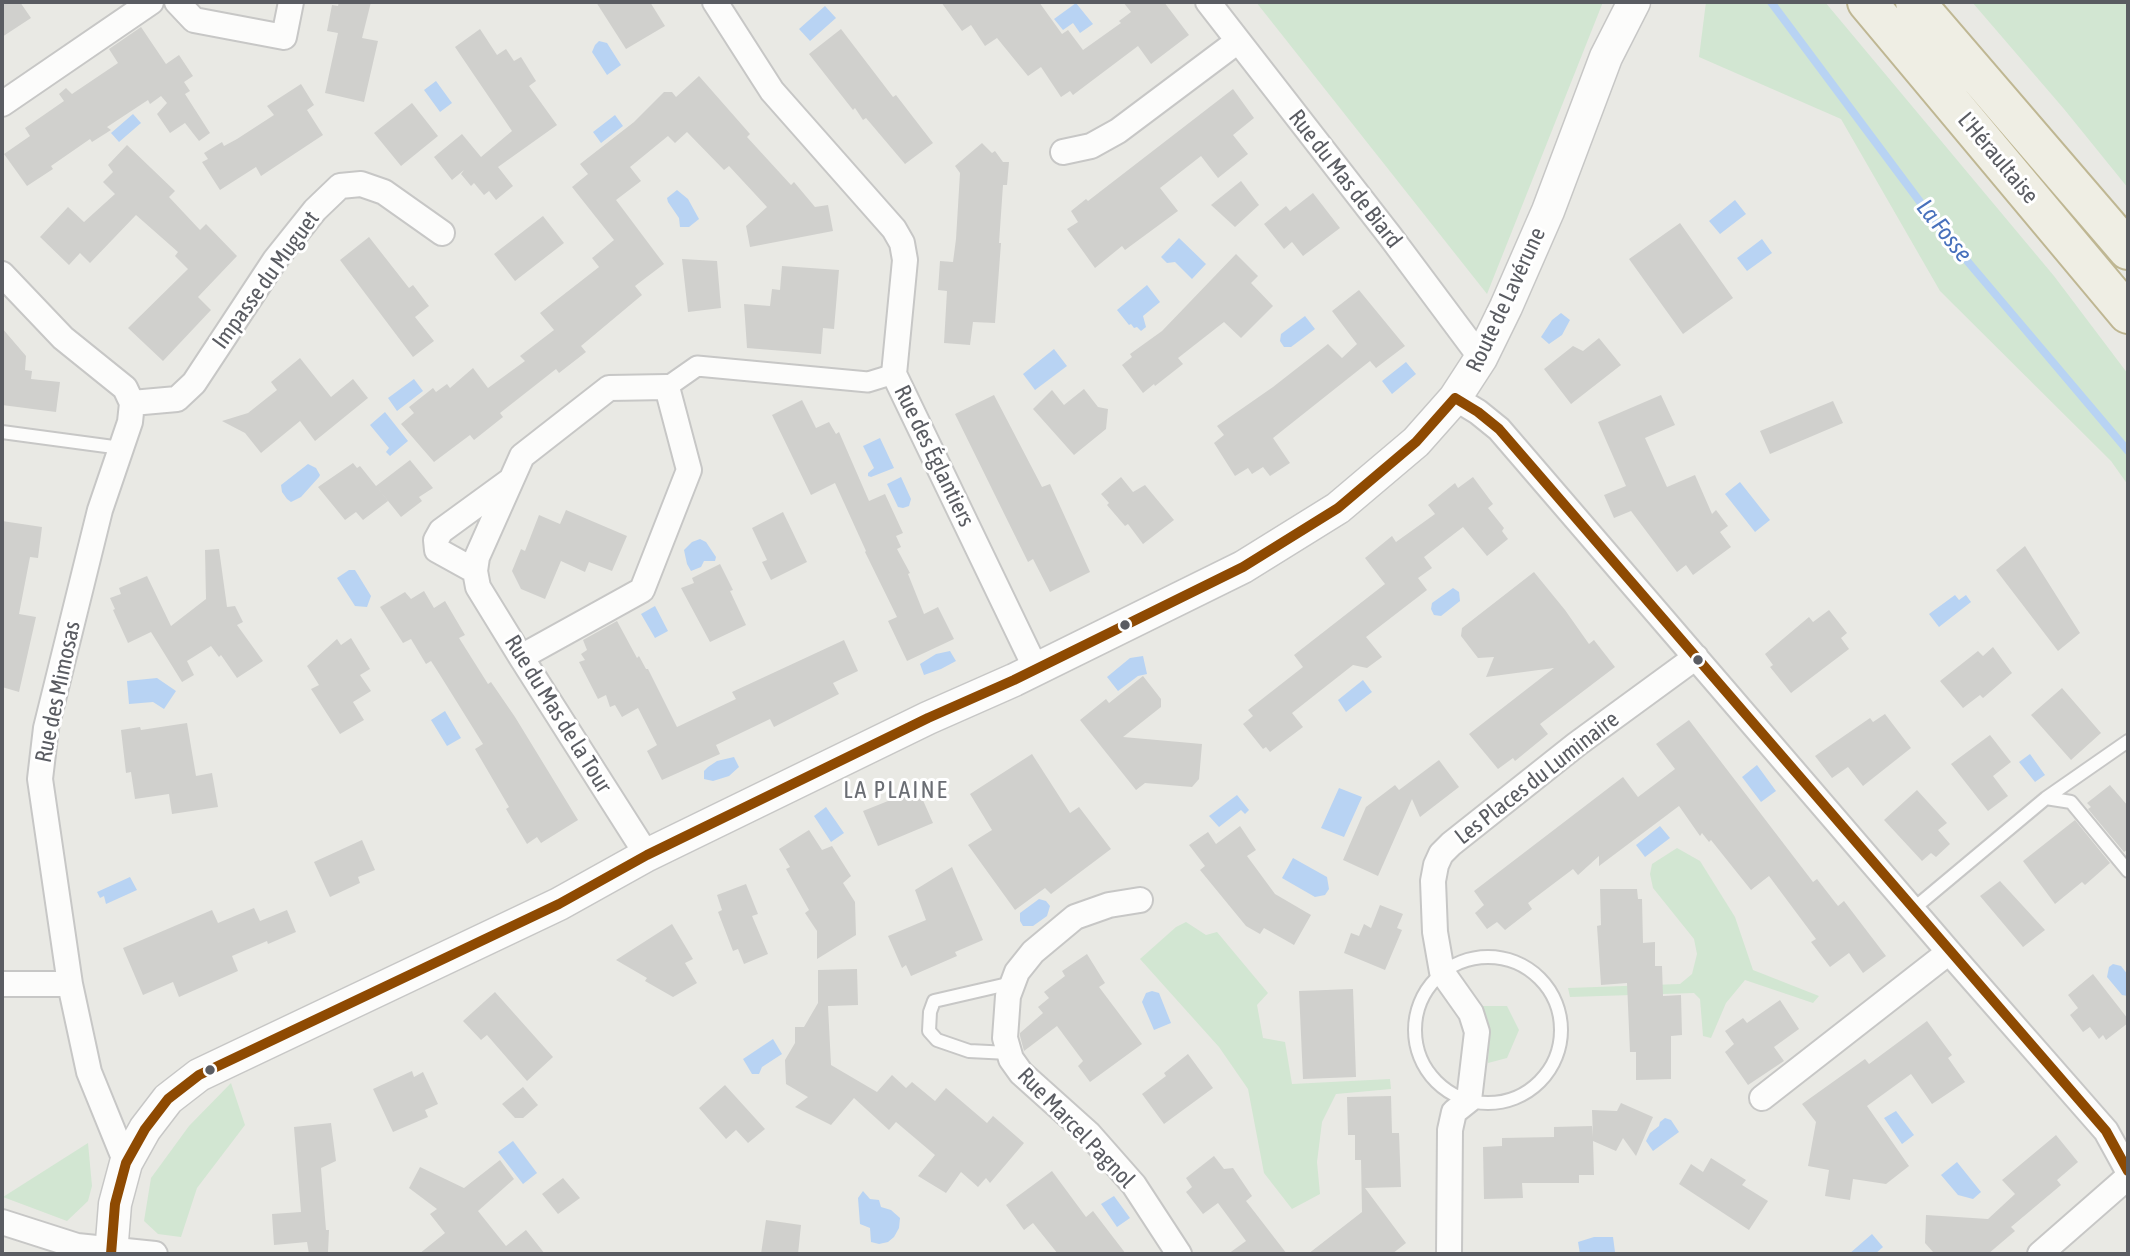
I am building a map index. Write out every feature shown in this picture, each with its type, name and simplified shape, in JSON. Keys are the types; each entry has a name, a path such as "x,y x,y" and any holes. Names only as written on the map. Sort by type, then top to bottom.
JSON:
{"highway":[{"name":"L'Héraultaise","path":"1867,2 2128,314"},
{"name":"L'Héraultaise","path":"1915,2 2128,250"}],"street":[{"path":"2,104 152,2"},
{"path":"177,2 194,20 284,37 292,2"},
{"name":"Rue des Églantiers","path":"715,2 772,91 894,229 902,243 905,260 894,374 1037,669"},
{"name":"Rue du Mas de Biard","path":"1208,2 1481,358"},
{"name":"Route de Lavérune","path":"110,1252 114,1204 127,1163 145,1129 168,1099 199,1075 559,904 647,855 928,718 1037,669 1243,567 1338,508 1416,442 1455,398 1481,358 1548,211 1606,57 1634,2"},
{"path":"1063,152 1091,146 1118,131 1238,41"},
{"name":"Impasse du Muguet","path":"132,403 177,399 194,383 275,260 315,210 340,186 361,184 384,192 442,233"},
{"path":"2,274 63,338 125,388 132,403"},
{"path":"511,480 441,531 436,540 437,550 475,571 477,557 522,456 609,388 667,387 697,366 868,382 894,374"},
{"path":"521,657 642,590 689,470 667,387"},
{"path":"1455,398 1499,429 1912,910 2106,1131 2128,1171"},
{"name":"Rue des Mimosas","path":"127,1163 89,1072 70,984 40,779 46,729 74,613 100,510 130,422 132,403"},
{"name":"Rue du Mas de la Tour","path":"475,571 478,587 647,855"},
{"name":"Les Places du Luminaire","path":"1449,1254 1450,1130 1454,1112 1469,1100 1477,1032 1471,1013 1442,972 1434,932 1433,881 1441,854 1577,744 1696,657"},
{"name":"Rue Marcel Pagnol","path":"1140,900 1109,905 1075,918 1034,952 1017,972 1008,996 1005,1038 1009,1053 1021,1073 1089,1134 1134,1185 1180,1254"},
{"path":"1762,1098 1949,952"},
{"path":"2,984 70,984"},
{"path":"2040,1254 2128,1177"},
{"path":"2,1222 77,1246 110,1252 155,1254"}],"lane":[{"path":"2,432 121,448"},
{"path":"1912,910 2046,798 2128,741"},
{"path":"2046,798 2071,802 2128,871"},
{"path":"1479,957 1499,957 1518,962 1535,973 1549,987 1558,1005 1562,1025 1560,1045 1554,1063 1542,1080 1508,1100 1489,1103 1469,1100 1448,1091 1431,1075 1419,1056 1415,1033 1417,1010 1427,989 1442,972 1460,962 1479,957"},
{"path":"1009,1053 969,1051 937,1040 929,1031 930,1012 934,1001 1013,983"}],"green space":[{"path":"1256,2 1603,2 1487,294"},
{"path":"1706,2 1825,2 2054,276 2128,374 2128,485 2111,461 1940,291 1841,119 1699,57"},
{"path":"1972,2 2128,2 2128,188 2064,109"},
{"path":"1677,848 1700,861 1735,917 1753,970 1819,996 1813,1003 1745,980 1726,1003 1711,1038 1703,1036 1700,999 1694,993 1570,997 1568,988 1680,984 1692,974 1697,954 1694,939 1653,888 1650,874 1652,864"},
{"path":"1186,922 1206,935 1217,932 1268,993 1257,1005 1263,1038 1285,1042 1292,1084 1390,1079 1391,1089 1336,1094 1322,1122 1317,1162 1320,1194 1292,1209 1264,1173 1248,1089 1219,1047 1140,959 1176,927"},
{"path":"1481,1006 1507,1006 1519,1030 1507,1058 1488,1063 1489,1039"},
{"path":"231,1083 245,1125 197,1188 181,1237 158,1234 144,1221 151,1178 189,1126"},
{"path":"88,1143 92,1186 88,1201 67,1221 3,1197"}],"water":[{"path":"1076,3 1093,24 1080,33 1073,23 1063,30 1054,19"},
{"path":"825,6 836,18 810,41 799,29"},
{"path":"599,41 607,43 621,65 607,75 592,52"},
{"path":"436,81 452,103 440,112 424,90"},
{"path":"133,114 141,123 119,142 111,133"},
{"path":"615,115 623,126 601,143 593,132"},
{"path":"677,190 688,199 699,219 689,227 680,227 679,218 668,202 667,198"},
{"path":"1735,200 1746,214 1720,234 1709,221"},
{"path":"1179,238 1206,264 1192,279 1175,262 1167,263 1161,257"},
{"path":"1762,239 1772,253 1747,271 1737,258"},
{"path":"1147,285 1160,302 1143,316 1146,327 1141,331 1129,325 1117,310"},
{"path":"1561,313 1570,320 1562,335 1549,344 1541,337 1552,320"},
{"path":"1305,316 1315,329 1291,347 1284,347 1280,341 1281,334"},
{"path":"1054,349 1067,366 1035,390 1023,374"},
{"path":"1406,362 1416,374 1392,394 1382,381"},
{"path":"414,379 423,391 397,411 388,398"},
{"path":"385,412 408,441 390,456 386,452 389,448 370,425"},
{"path":"880,438 894,468 871,477 868,473 874,468 863,446"},
{"path":"308,464 316,468 320,475 301,497 291,502 282,492 281,485"},
{"path":"901,477 911,499 909,506 903,508 898,507 887,484"},
{"path":"1740,482 1770,520 1755,532 1725,494"},
{"path":"700,539 706,542 716,557 715,561 704,561 701,567 691,571 684,550"},
{"path":"349,570 355,570 371,596 367,607 355,606 337,578"},
{"path":"1453,588 1459,592 1460,601 1441,616 1434,615 1432,603"},
{"path":"1955,595 1959,600 1966,595 1971,602 1939,627 1929,614"},
{"path":"655,606 668,631 655,638 641,614"},
{"path":"950,651 956,661 924,675 920,664 936,654"},
{"path":"1143,656 1147,674 1138,676 1118,691 1107,677 1130,658"},
{"path":"157,678 176,691 164,709 153,702 129,704 127,681"},
{"path":"1363,680 1372,692 1346,712 1338,700"},
{"path":"445,711 461,738 447,746 431,720"},
{"path":"2030,754 2045,775 2035,782 2019,762"},
{"path":"734,757 739,767 729,776 713,781 704,779 704,771 708,767 717,761"},
{"path":"1757,765 1776,791 1761,802 1742,777"},
{"path":"1339,788 1362,797 1344,837 1321,828"},
{"path":"1237,795 1249,810 1245,814 1241,810 1219,827 1209,816"},
{"path":"826,807 844,833 831,842 814,816"},
{"path":"1660,826 1670,838 1645,857 1636,845"},
{"path":"1293,858 1327,877 1329,889 1325,895 1315,897 1282,878"},
{"path":"130,877 137,890 106,904 104,896 100,898 97,892"},
{"path":"1039,899 1050,906 1047,916 1033,926 1023,926 1020,913"},
{"path":"2113,964 2121,966 2128,975 2128,996 2122,995 2107,977 2109,967"},
{"path":"1146,993 1159,993 1171,1023 1154,1030 1142,1002"},
{"path":"773,1039 782,1054 762,1067 759,1074 752,1074 743,1059"},
{"path":"1896,1111 1914,1135 1902,1144 1884,1118"},
{"path":"1665,1118 1671,1120 1679,1132 1653,1151 1646,1141"},
{"path":"513,1141 537,1173 523,1184 498,1152"},
{"path":"1957,1162 1981,1192 1973,1199 1958,1195 1941,1175"},
{"path":"863,1191 870,1199 879,1200 881,1207 891,1210 900,1218 899,1228 888,1242 871,1242 870,1228 860,1224 858,1198"},
{"path":"1114,1196 1130,1218 1117,1227 1101,1204"},
{"path":"1872,1234 1883,1247 1875,1254 1849,1254"},
{"path":"1594,1237 1613,1237 1615,1252 1580,1254 1578,1242"}],"building":[{"path":"2,2 20,2 31,18 2,37"},
{"path":"339,2 371,2 362,38 378,41 364,102 325,93 338,33 327,31 332,5 338,6"},
{"path":"596,2 650,2 665,26 626,49"},
{"path":"941,2 1039,2 1062,34 1068,30 1083,50 1121,23 1119,21 1131,12 1123,2 1164,2 1189,35 1151,64 1138,46 1073,95 1070,91 1061,97 1041,67 1028,76 997,38 985,46 971,25 962,31"},
{"path":"141,27 166,64 179,55 193,76 184,82 190,91 185,94 210,133 199,141 185,123 170,133 157,114 167,103 161,96 150,104 148,100 107,127 111,130 92,142 90,139 27,186 4,154 30,136 25,128 64,101 59,94 66,88 72,94 118,63 109,49"},
{"path":"480,29 497,55 506,49 514,61 521,57 536,81 529,86 557,125 498,167 513,186 496,200 489,191 484,195 474,183 471,186 461,174 464,170 452,180 434,157 462,134 481,157 512,131 455,47"},
{"path":"841,29 893,97 896,95 933,143 905,164 866,118 863,120 855,108 853,110 809,54"},
{"path":"699,76 750,134 747,137 791,185 794,182 815,207 828,205 833,231 750,247 746,226 767,207 729,166 724,170 687,132 675,143 668,136 630,167 641,181 616,200 664,264 635,286 642,295 581,346 586,352 559,373 556,369 500,413 503,417 474,440 470,435 434,462 401,424 414,413 409,407 433,388 436,392 447,384 450,388 473,368 488,388 525,361 520,356 554,330 540,313 599,267 592,258 614,240 572,187 588,174 580,164 634,122 664,92 672,92 676,97"},
{"path":"301,84 314,105 307,110 323,135 261,176 256,167 220,190 202,162 208,159 204,153 222,142 224,146 237,139 274,115 267,106"},
{"path":"1233,89 1254,118 1233,135 1248,154 1218,178 1201,156 1160,188 1178,211 1125,250 1122,246 1095,268 1067,229 1078,222 1071,211 1086,199 1088,201"},
{"path":"412,103 438,136 401,166 374,133"},
{"path":"982,143 992,153 995,151 1003,162 1009,162 1007,185 1003,185 995,323 973,322 970,345 944,343 947,291 938,290 940,261 953,262 960,173 955,166"},
{"path":"127,145 175,191 169,197 200,230 206,224 237,256 198,297 211,310 163,361 128,328 188,269 175,256 178,252 136,215 90,263 80,253 69,265 40,237 68,207 84,222 115,194 103,182 113,172 108,165"},
{"path":"1241,181 1259,205 1235,227 1211,205"},
{"path":"1313,193 1340,228 1303,256 1292,242 1284,249 1264,224 1286,206 1290,211"},
{"path":"543,216 564,243 515,281 494,254"},
{"path":"1680,223 1733,298 1683,334 1629,259"},
{"path":"369,237 409,288 413,285 429,306 415,317 434,341 413,357 340,260"},
{"path":"1236,254 1258,276 1251,283 1273,306 1241,338 1224,322 1178,358 1183,364 1143,393 1122,365 1132,357 1130,354 1162,331"},
{"path":"682,259 717,261 721,308 688,312"},
{"path":"782,266 839,270 834,329 823,328 821,354 747,348 744,304 770,306 772,289 780,290"},
{"path":"1359,290 1405,346 1376,368 1370,361 1273,438 1290,463 1270,476 1263,467 1252,474 1248,468 1235,476 1214,443 1224,435 1217,426 1328,344 1342,358 1357,344 1332,311"},
{"path":"2,328 26,356 25,370 32,371 31,379 60,382 56,412 2,405"},
{"path":"1599,338 1621,365 1571,404 1544,369 1573,346 1583,351"},
{"path":"300,358 331,397 353,379 368,398 315,441 300,421 261,453 245,433 222,421 248,413 277,390 271,382"},
{"path":"1084,389 1098,407 1108,409 1106,429 1074,455 1033,409 1052,390 1064,405"},
{"path":"994,395 1042,487 1050,484 1090,572 1050,592 1033,559 1028,562 955,414"},
{"path":"1661,395 1675,425 1645,438 1667,487 1695,475 1712,514 1716,510 1728,526 1720,532 1731,547 1693,575 1686,565 1677,572 1631,511 1614,518 1604,495 1626,486 1598,422"},
{"path":"802,400 816,428 829,422 836,434 839,432 869,501 885,494 903,533 896,536 901,547 897,549 910,573 908,574 924,614 938,607 954,639 907,661 888,621 897,617 835,483 811,495 772,415"},
{"path":"1833,401 1843,423 1770,454 1760,431"},
{"path":"410,460 433,488 419,497 422,501 401,517 376,486"},
{"path":"353,463 357,468 360,466 388,501 363,520 356,512 345,520 318,487"},
{"path":"1121,477 1133,492 1145,485 1174,520 1143,544 1128,524 1125,526 1107,505 1109,503 1101,494"},
{"path":"1473,477 1493,504 1488,508 1504,528 1502,531 1508,539 1487,556 1463,527 1424,557 1432,568 1418,578 1427,590 1366,637 1382,657 1367,668 1353,665 1292,713 1303,727 1270,752 1266,747 1263,749 1243,724 1253,716 1248,710 1303,667 1294,655 1385,584 1365,558 1392,536 1396,542 1435,514 1428,505 1455,483 1458,488"},
{"path":"566,510 627,536 612,571 589,562 585,572 561,561 545,599 521,589 512,571 521,549 525,551 539,515 560,524"},
{"path":"783,512 807,562 771,580 762,562 767,560 752,528"},
{"path":"2,521 42,527 38,558 30,557 19,614 36,617 19,692 2,687"},
{"path":"2025,546 2080,633 2058,651 1996,570"},
{"path":"219,549 227,607 235,606 243,622 237,625 263,661 237,678 211,646 187,661 194,675 182,682 151,632 128,643 110,598 121,594 119,588 147,576 171,626 206,599 205,550"},
{"path":"720,564 746,625 710,642 681,588 694,583 692,578"},
{"path":"1534,572 1589,644 1594,640 1615,667 1540,724 1548,734 1515,761 1513,758 1498,769 1469,734 1554,668 1486,677 1494,657 1478,658 1461,636 1462,628"},
{"path":"424,591 434,608 445,601 465,635 459,638 488,684 491,682 515,717 578,820 541,843 537,837 527,844 475,749 483,744 431,661 426,664 411,639 403,643 380,607 405,592 411,599"},
{"path":"1829,610 1847,633 1841,638 1849,649 1791,693 1770,667 1773,665 1765,654 1809,617 1813,622"},
{"path":"617,621 637,658 639,656 648,669 677,727 736,699 732,692 844,640 858,671 833,683 839,694 774,727 770,719 716,745 720,754 662,780 647,751 657,745 638,708 622,717 615,705 610,707 606,695 598,699 579,662 585,660 581,654 587,650 583,640"},
{"path":"351,638 370,669 360,675 371,691 353,702 364,720 340,734 311,689 319,685 307,666 337,639 341,645"},
{"path":"1993,647 2012,673 1983,698 1980,695 1963,708 1940,681 1978,651 1983,656"},
{"path":"1143,676 1161,699 1161,707 1123,737 1202,744 1199,779 1192,787 1145,783 1136,790 1080,720 1106,699 1109,703"},
{"path":"2062,688 2101,733 2071,760 2031,715"},
{"path":"1885,714 1911,748 1863,786 1848,767 1832,778 1815,756 1870,718 1873,722"},
{"path":"1689,720 1813,882 1817,879 1838,906 1844,901 1886,956 1863,973 1849,953 1830,967 1811,942 1816,939 1769,876 1751,890 1711,840 1709,842 1702,833 1700,836 1679,806 1599,866 1599,856 1578,875 1573,869 1528,903 1532,909 1505,930 1497,922 1487,929 1475,913 1484,905 1474,891 1623,777 1638,797 1675,769 1656,744"},
{"path":"187,723 196,776 212,773 218,807 172,814 169,794 135,799 131,772 126,773 121,730 140,727 141,730"},
{"path":"1990,735 2011,762 1993,776 2008,796 1988,811 1951,764"},
{"path":"1032,754 1070,813 1079,807 1111,849 1051,894 1045,888 1015,910 968,845 992,830 970,794"},
{"path":"1439,760 1459,787 1420,817 1412,799 1378,876 1343,860 1366,807 1395,785 1399,790"},
{"path":"2110,785 2128,806 2128,849 2124,852 2088,809 2091,807 2087,803"},
{"path":"918,789 933,823 878,846 863,811"},
{"path":"1917,790 1947,823 1938,830 1950,844 1936,857 1931,853 1922,861 1884,820"},
{"path":"2075,820 2110,863 2085,885 2082,882 2055,904 2023,861"},
{"path":"1240,826 1256,850 1247,856 1275,894 1311,915 1294,945 1264,928 1260,934 1246,926 1200,870 1205,866 1189,845 1208,832 1216,844"},
{"path":"809,830 822,850 832,846 851,876 843,883 855,902 856,935 817,959 817,931 805,913 809,910 786,869 790,867 779,849"},
{"path":"362,840 375,870 358,877 360,883 330,897 314,862"},
{"path":"952,867 983,940 955,952 957,956 911,976 906,965 902,968 888,936 926,920 915,890"},
{"path":"2000,881 2045,930 2023,947 1980,896"},
{"path":"746,884 758,914 752,916 768,954 744,964 738,949 733,951 718,912 722,910 717,895"},
{"path":"1600,889 1637,889 1638,899 1642,899 1643,943 1655,942 1655,966 1662,966 1663,996 1681,995 1682,1035 1671,1036 1671,1079 1636,1080 1636,1052 1630,1052 1627,983 1601,985 1597,926 1601,925"},
{"path":"1380,905 1403,914 1397,928 1402,930 1385,970 1344,953 1351,933 1359,936 1364,924 1371,928"},
{"path":"254,908 260,921 287,910 296,932 232,956 238,971 179,997 173,982 143,995 123,948 212,910 218,923"},
{"path":"672,924 693,959 685,963 697,983 673,997 616,960"},
{"path":"1087,954 1105,983 1099,987 1142,1044 1090,1082 1078,1066 1083,1061 1057,1026 1024,1051 1020,1036 1020,1033 1043,1013 1038,1007 1049,998 1044,992 1065,976 1062,971"},
{"path":"857,969 858,1005 828,1006 831,1065 877,1092 892,1075 906,1088 912,1082 935,1101 946,1088 987,1123 993,1116 1024,1143 990,1183 986,1178 978,1187 961,1172 946,1193 918,1176 935,1155 896,1122 889,1130 854,1098 831,1125 795,1107 808,1097 786,1084 785,1060 795,1043 795,1027 804,1027 818,1003 818,970"},
{"path":"2093,974 2128,1019 2128,1023 2106,1040 2103,1035 2099,1039 2090,1027 2083,1032 2070,1015 2078,1008 2068,995"},
{"path":"1353,989 1356,1077 1303,1079 1299,991"},
{"path":"495,992 553,1057 527,1081 487,1035 481,1040 463,1021"},
{"path":"1780,1000 1799,1029 1774,1047 1784,1061 1748,1085 1725,1052 1734,1044 1725,1031 1743,1018 1747,1023"},
{"path":"1927,1021 1952,1055 1948,1058 1965,1082 1932,1104 1911,1074 1867,1106 1909,1166 1886,1184 1853,1179 1850,1200 1825,1196 1829,1170 1808,1166 1816,1122 1802,1104 1865,1059 1869,1064"},
{"path":"1188,1054 1213,1088 1164,1124 1142,1094 1166,1076 1164,1073"},
{"path":"412,1071 414,1077 423,1072 438,1104 425,1110 428,1117 393,1132 373,1089"},
{"path":"725,1085 765,1129 748,1143 736,1130 726,1139 699,1108"},
{"path":"523,1087 538,1105 523,1118 515,1118 502,1104"},
{"path":"1391,1096 1392,1133 1399,1133 1401,1187 1365,1188 1406,1243 1392,1254 1308,1254 1362,1212 1361,1160 1355,1160 1355,1135 1348,1135 1347,1097"},
{"path":"1621,1103 1653,1117 1636,1156 1623,1138 1616,1151 1593,1141 1594,1175 1579,1175 1579,1183 1522,1183 1523,1198 1484,1199 1483,1147 1502,1146 1502,1138 1554,1137 1554,1127 1592,1126 1593,1137 1592,1110 1617,1111"},
{"path":"331,1123 336,1161 321,1168 326,1230 329,1230 328,1252 309,1254 307,1242 274,1245 272,1214 301,1212 294,1127"},
{"path":"2056,1135 2078,1162 2057,1180 2061,1185 2011,1227 2015,1231 1988,1254 1933,1252 1925,1243 1926,1215 1988,1219 2015,1194 2002,1180"},
{"path":"1214,1156 1224,1169 1233,1168 1252,1196 1246,1201 1287,1254 1228,1254 1246,1241 1218,1203 1203,1214 1186,1192 1192,1187 1186,1178"},
{"path":"1711,1158 1746,1180 1742,1185 1768,1201 1749,1230 1679,1184 1691,1164 1703,1172"},
{"path":"500,1160 514,1179 478,1211 506,1246 526,1230 545,1254 419,1254 445,1233 430,1214 437,1209 409,1188 420,1167 464,1188"},
{"path":"1052,1171 1086,1217 1093,1211 1126,1254 1058,1254 1033,1223 1024,1230 1006,1205"},
{"path":"563,1178 580,1198 558,1214 542,1194"},
{"path":"766,1220 801,1225 798,1254 761,1254"}],"waterway":[{"name":"La Fosse","path":"1771,2 1941,230 2128,451"}],"transit line":[{"path":"1455,398 1499,429 2106,1131 2128,1171"},
{"path":"111,1254 115,1204 126,1163 145,1129 168,1099 199,1075 559,904 647,855 928,718 1014,680 1243,567 1338,508 1416,442 1455,398"}],"district":[{"name":"LA PLAINE","path":"896,790"}]}
